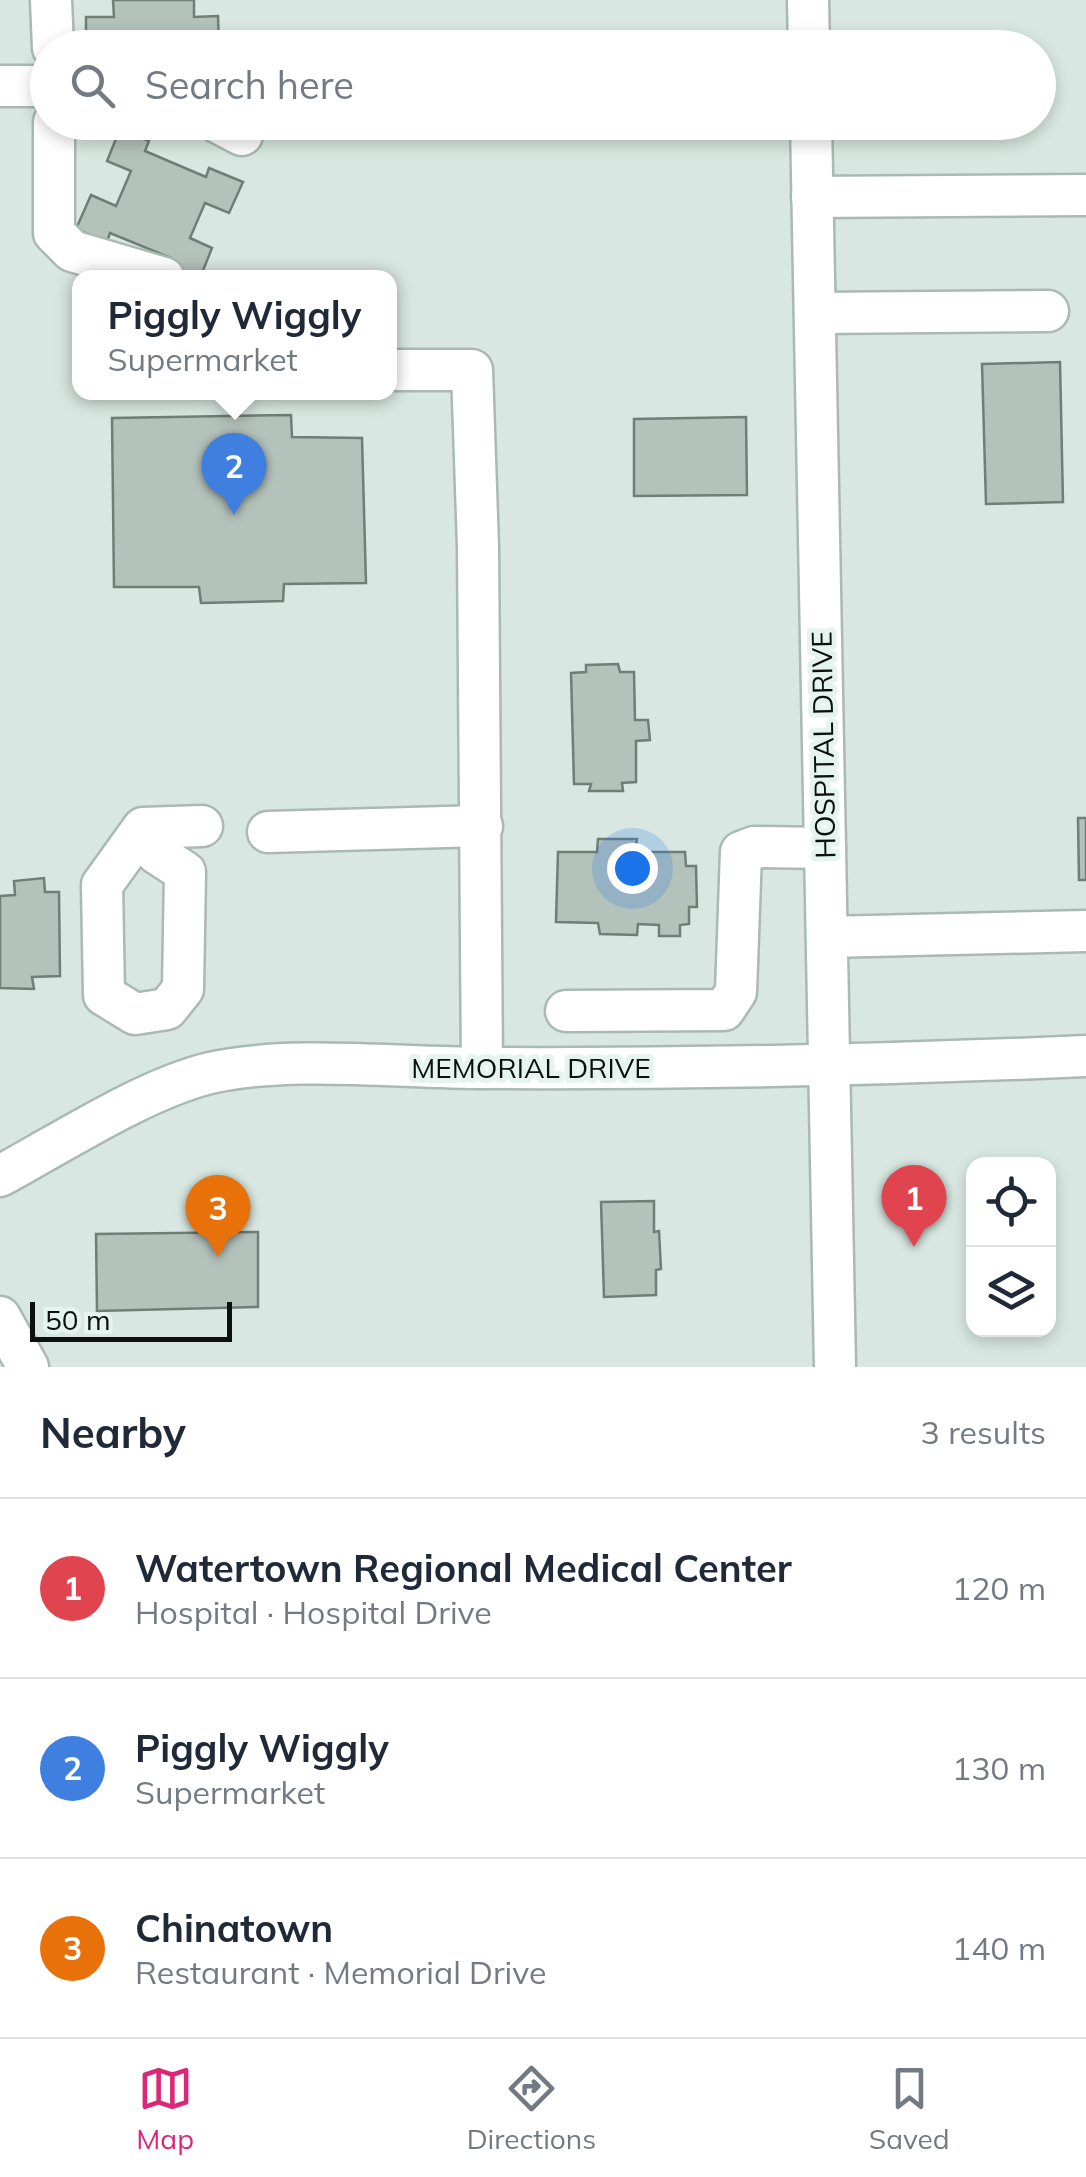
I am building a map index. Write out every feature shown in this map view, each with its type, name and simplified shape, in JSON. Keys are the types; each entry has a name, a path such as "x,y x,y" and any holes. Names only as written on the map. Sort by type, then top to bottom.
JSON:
{"street":[{"path":"52,0 53,30"},
{"path":"808,0 809,30"},
{"path":"0,86 30,86"},
{"path":"54,140 54,234 72,251 137,270"},
{"name":"HOSPITAL DRIVE","path":"810,140 835,1367"},
{"path":"812,197 1086,195"},
{"path":"815,313 1048,311"},
{"path":"397,370 472,370 482,826 482,1068"},
{"path":"143,828 202,826"},
{"path":"268,832 482,826"},
{"path":"566,1011 724,1010 736,992 740,852 754,848 825,848"},
{"path":"826,936 1086,931"},
{"name":"MEMORIAL DRIVE","path":"0,1176 157,1092 209,1073 270,1065 831,1067 1086,1056"},
{"path":"0,1317 28,1367"}],"building":[{"path":"113,0 194,0 194,17 218,16 218,30 86,30 86,17 114,17"},
{"path":"116,140 147,140 145,151 206,177 209,168 243,182 229,213 205,203 190,238 212,248 203,270 172,270 167,268 171,258 110,233 107,242 76,229 91,195 116,206 131,171 107,161"},
{"path":"1060,362 1063,502 986,504 982,364"},
{"path":"291,415 292,437 362,438 366,583 284,584 283,601 201,603 199,587 114,587 112,418"},
{"path":"746,417 747,495 634,496 634,419"},
{"path":"618,664 620,672 634,672 635,720 648,720 650,740 636,741 636,782 622,783 623,791 589,791 591,784 574,784 571,673 586,672 586,665"},
{"path":"1078,818 1086,818 1086,880 1079,880"},
{"path":"598,839 637,839 635,852 685,852 686,866 696,866 697,907 689,907 689,924 680,925 680,936 659,936 659,925 638,924 637,935 600,934 598,923 556,922 558,852 597,852"},
{"path":"44,878 45,892 59,892 60,976 32,977 34,989 0,988 0,896 15,895 14,881"},
{"path":"654,1201 654,1232 659,1231 661,1269 656,1270 656,1295 604,1297 601,1202"},
{"path":"258,1232 258,1307 97,1311 96,1234"}],"place":[{"name":"Piggly Wiggly","path":"234,515"},
{"name":"Watertown Regional Medical Center","path":"914,1247"},
{"name":"Chinatown","path":"218,1257"}]}
